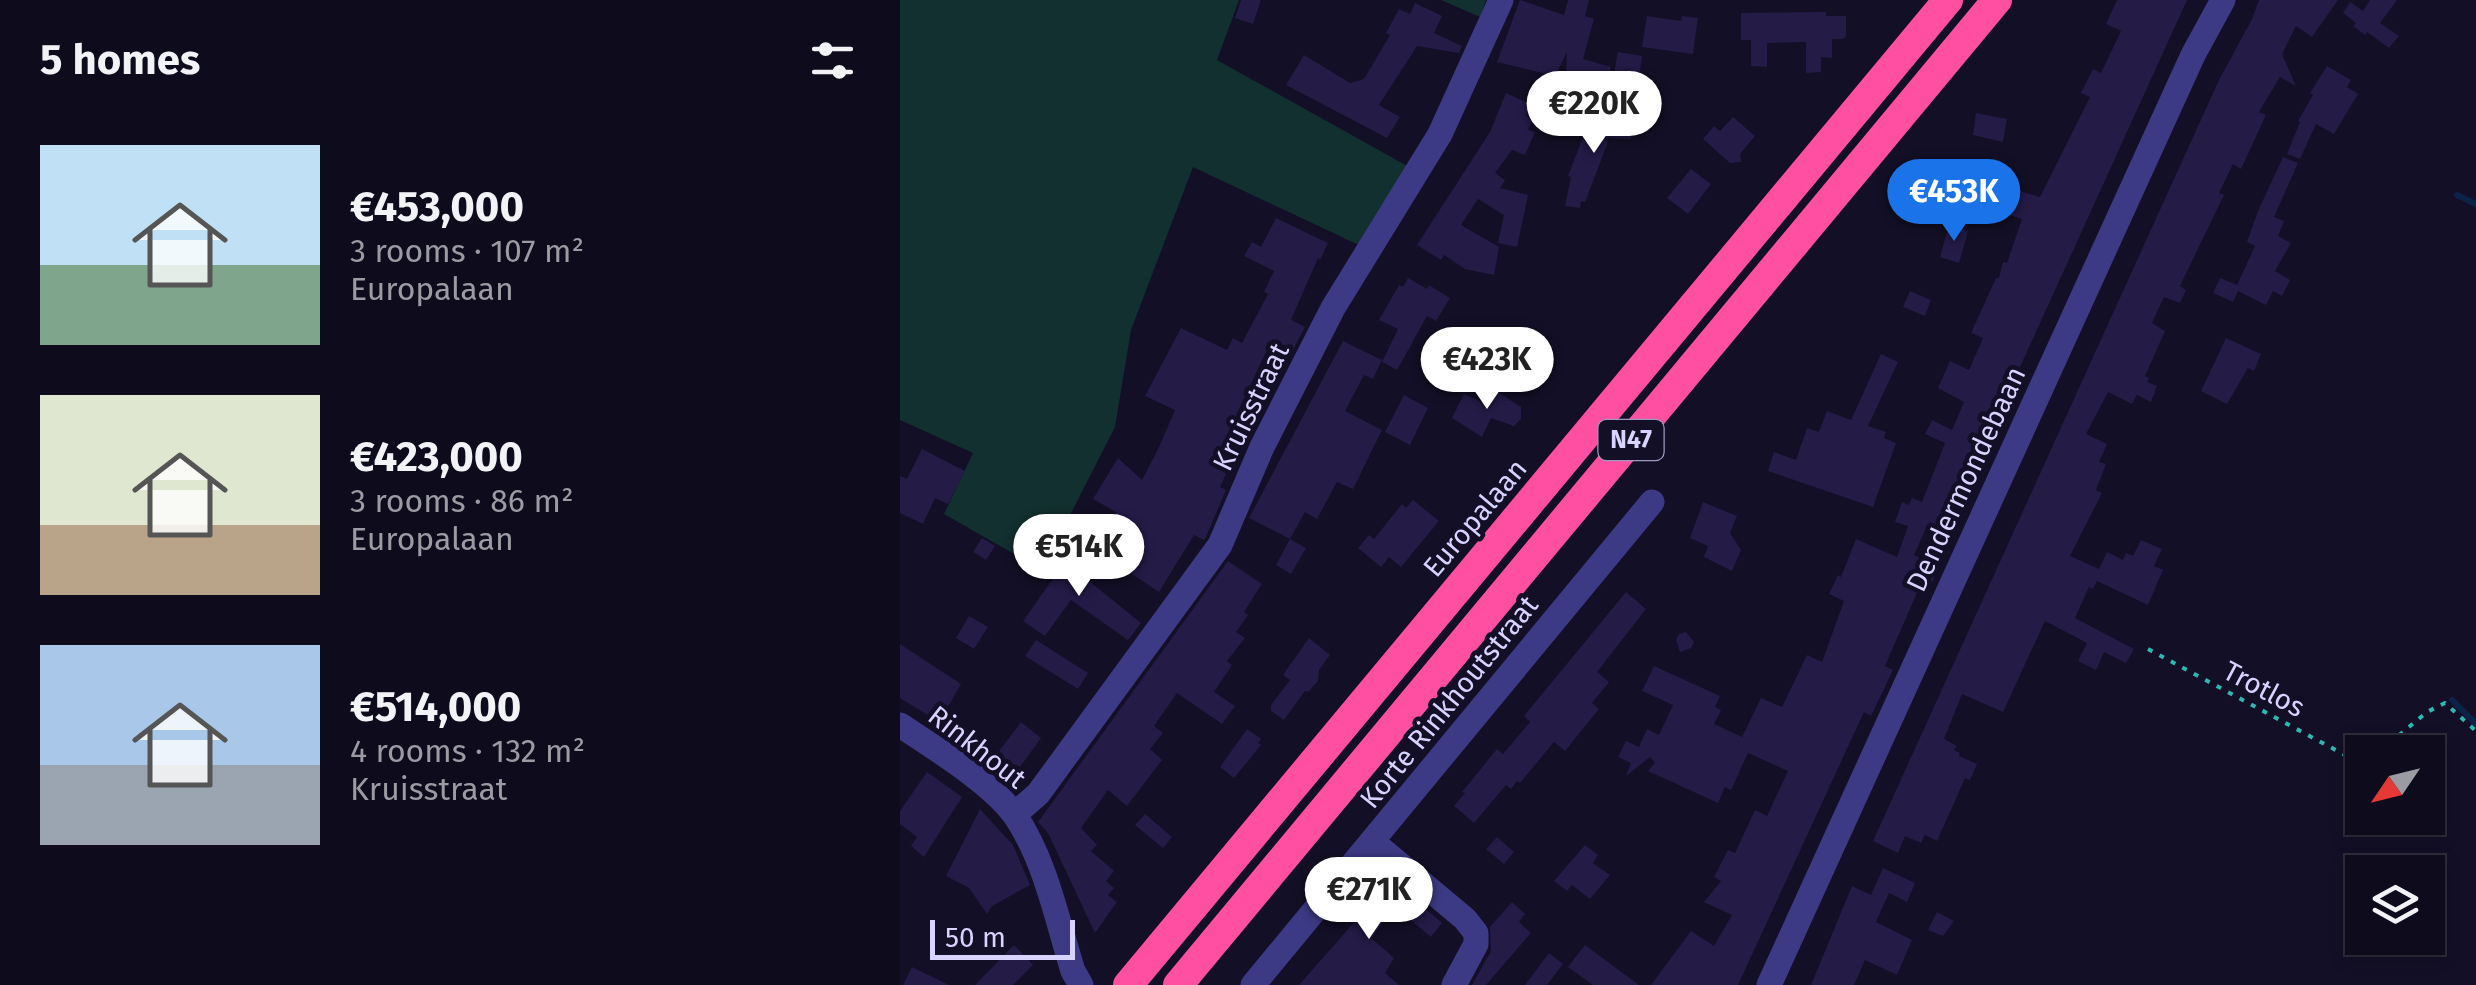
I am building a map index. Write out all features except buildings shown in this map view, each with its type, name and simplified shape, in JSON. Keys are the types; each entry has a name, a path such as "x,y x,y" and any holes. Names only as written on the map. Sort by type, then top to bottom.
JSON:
{"highway":[{"name":"Europalaan","path":"1128,985 1948,0"},
{"name":"N47","path":"1178,985 1997,0"}],"street":[{"name":"Kruisstraat","path":"1015,814 1038,794 1220,545 1262,447 1333,308 1440,134 1502,0"},
{"name":"Dendermondebaan","path":"1769,985 2193,54 2222,0"},
{"name":"Korte Rinkhoutstraat","path":"1253,985 1652,502"},
{"name":"Rinkhout","path":"900,725 959,764 1015,814 1037,856 1070,980"},
{"path":"1373,842 1465,919 1476,933 1476,944 1454,985"}],"path":[{"name":"Trotlos","path":"2148,649 2345,755"},
{"path":"2399,735 2427,712 2445,704 2476,731"}],"green space":[{"path":"900,0 1239,0 1217,60 1409,167 1361,246 1193,167 1131,330 1115,427 1042,570 944,514 973,453 900,420"},
{"path":"1441,0 1486,0 1480,17"}],"waterway":[{"path":"2457,195 2476,204"},
{"path":"2452,700 2476,724"}]}
